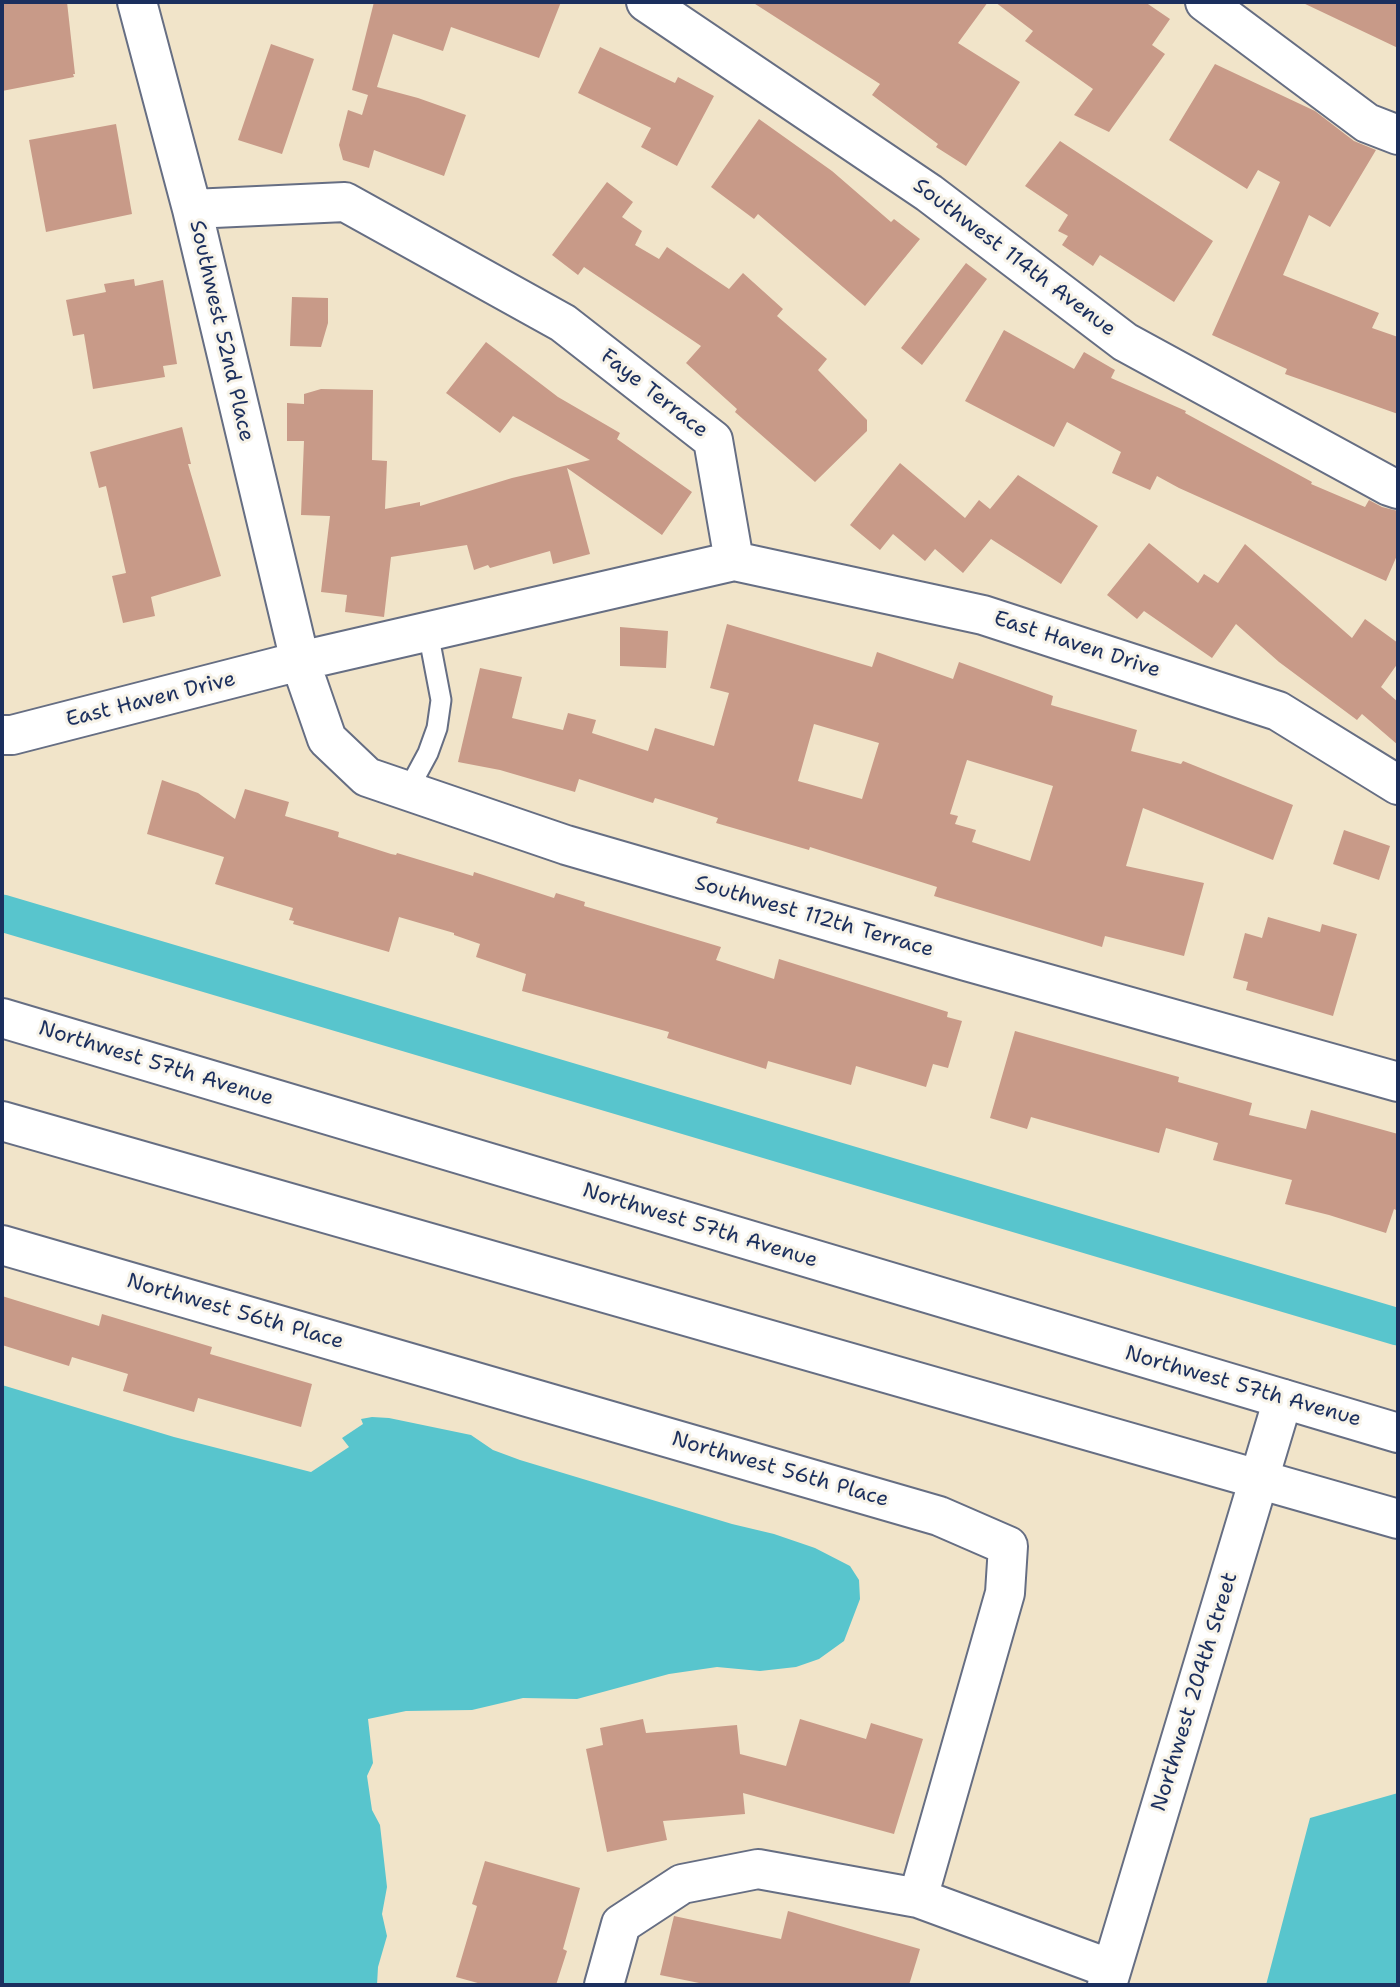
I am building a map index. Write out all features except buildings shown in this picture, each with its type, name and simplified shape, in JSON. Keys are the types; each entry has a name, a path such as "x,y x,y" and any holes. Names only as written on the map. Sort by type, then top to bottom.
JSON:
{"street":[{"name":"Southwest 52nd Place","path":"137,2 192,209 300,661"},
{"name":"Southwest 114th Avenue","path":"646,2 929,192 1125,342 1398,489"},
{"path":"1205,2 1367,123 1398,135"},
{"name":"Faye Terrace","path":"192,209 345,202 563,323 713,440 734,561"},
{"path":"300,661 734,561"},
{"name":"East Haven Drive","path":"734,561 983,615 1278,711 1398,785"},
{"name":"East Haven Drive","path":"2,735 12,736 300,661"},
{"name":"Southwest 112th Terrace","path":"300,661 327,739 367,777 566,845 1398,1082"},
{"name":"Northwest 57th Avenue","path":"2,1018 1398,1433"},
{"path":"2,1121 1398,1519"},
{"name":"Northwest 56th Place","path":"2,1245 939,1516 1007,1546 1005,1593 918,1898"},
{"name":"Northwest 204th Street","path":"1109,1977 1283,1399"},
{"path":"604,1985 621,1924 682,1884 758,1869 918,1898 1109,1977"}],"lane":[{"path":"407,792 428,753 437,728 441,700 428,632"}],"water":[{"path":"2,1385 174,1437 311,1472 349,1447 342,1438 363,1424 361,1419 389,1418 471,1435 493,1450 520,1460 815,1548 850,1566 859,1580 860,1599 844,1641 819,1659 796,1667 760,1671 717,1667 669,1674 577,1699 523,1698 472,1710 406,1711 368,1719 373,1763 367,1776 372,1810 380,1825 387,1887 382,1914 387,1936 378,1967 377,1985 2,1985"},
{"path":"1398,1793 1398,1985 1266,1985 1310,1818"}],"waterway":[{"path":"2,913 1398,1327"}]}
